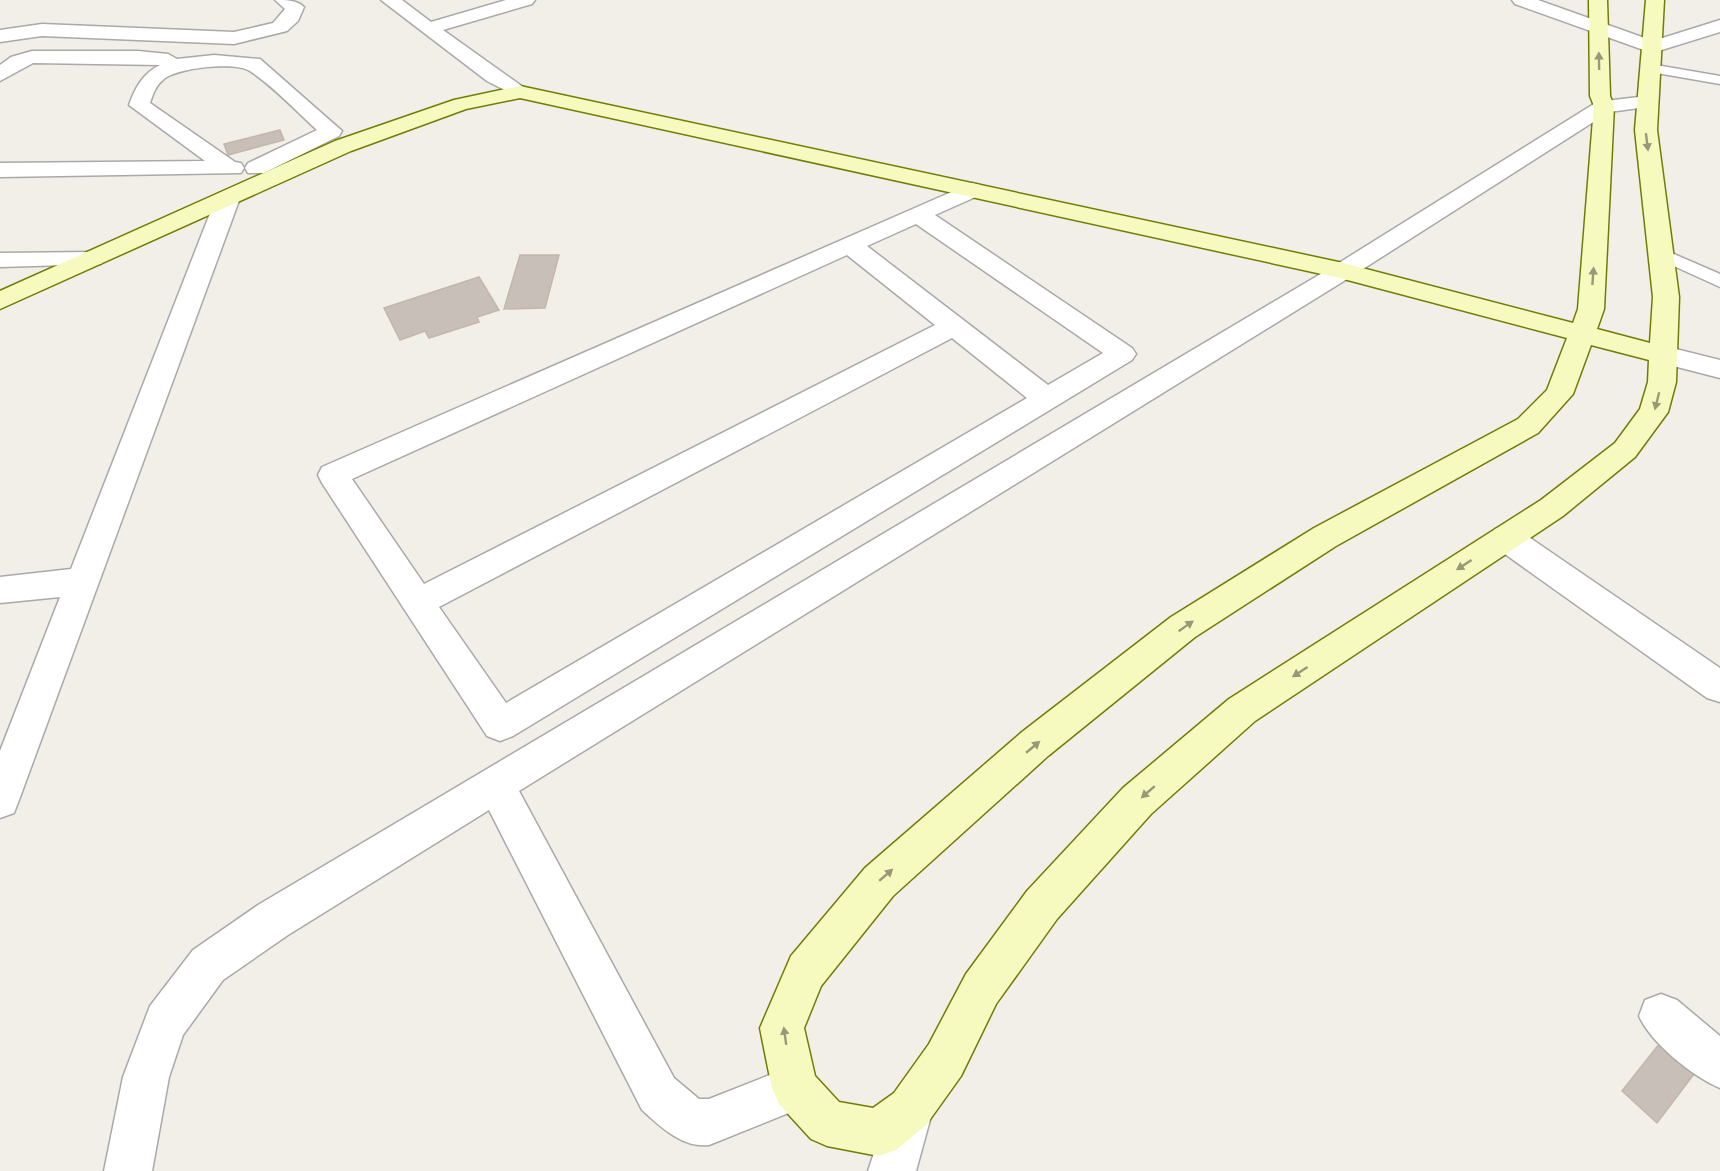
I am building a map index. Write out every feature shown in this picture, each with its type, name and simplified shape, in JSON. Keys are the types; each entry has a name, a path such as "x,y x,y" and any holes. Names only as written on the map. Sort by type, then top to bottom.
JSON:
{"street":[{"path":"390,0 438,25 494,77 520,92 1343,271 1720,369"},
{"path":"438,25 461,0"},
{"path":"438,25 526,0"},
{"path":"1521,0 1599,29 1651,57"},
{"path":"1598,0 1600,96 1604,106 1591,309 1559,394 1528,426 1325,537 1183,627 1035,744 879,882 806,971 782,1028 795,1088 827,1122 879,1133 910,1109 945,1060 981,989 1042,905 1137,801 1242,710 1551,508 1625,450 1654,412 1662,382 1666,297 1646,130 1655,0"},
{"path":"0,36 42,30 234,38 270,32 291,17 289,4 315,1"},
{"path":"1651,57 1717,30"},
{"path":"0,75 18,61 53,55 167,59 177,65"},
{"path":"0,301 92,259 229,183 256,168 331,131 253,63 214,61 177,65 157,74 144,90 139,105 229,183"},
{"path":"0,170 229,183 295,168 414,118 461,104 520,92"},
{"path":"128,1171 146,1077 166,1022 208,965 273,920 1343,271 1604,106 1647,102"},
{"path":"256,168 295,168"},
{"path":"1,793 83,581 229,183"},
{"path":"920,216 1122,354 500,725 333,475 920,216 972,190"},
{"path":"850,245 1047,399"},
{"path":"0,260 92,259"},
{"path":"418,602 954,326"},
{"path":"1506,538 1720,687"},
{"path":"0,590 83,581"},
{"path":"495,784 658,1094 682,1115 702,1123 795,1088"},
{"path":"1661,1016 1720,1065"},
{"path":"892,1171 910,1109"}],"lane":[{"path":"1651,57 1720,80"},
{"path":"1660,253 1720,281"}],"building":[{"path":"280,130 284,140 228,155 224,144"},
{"path":"520,255 559,255 545,308 504,309"},
{"path":"479,277 499,310 477,317 479,322 429,338 425,331 400,340 384,308"},
{"path":"1659,1044 1694,1074 1657,1123 1622,1091"}]}
